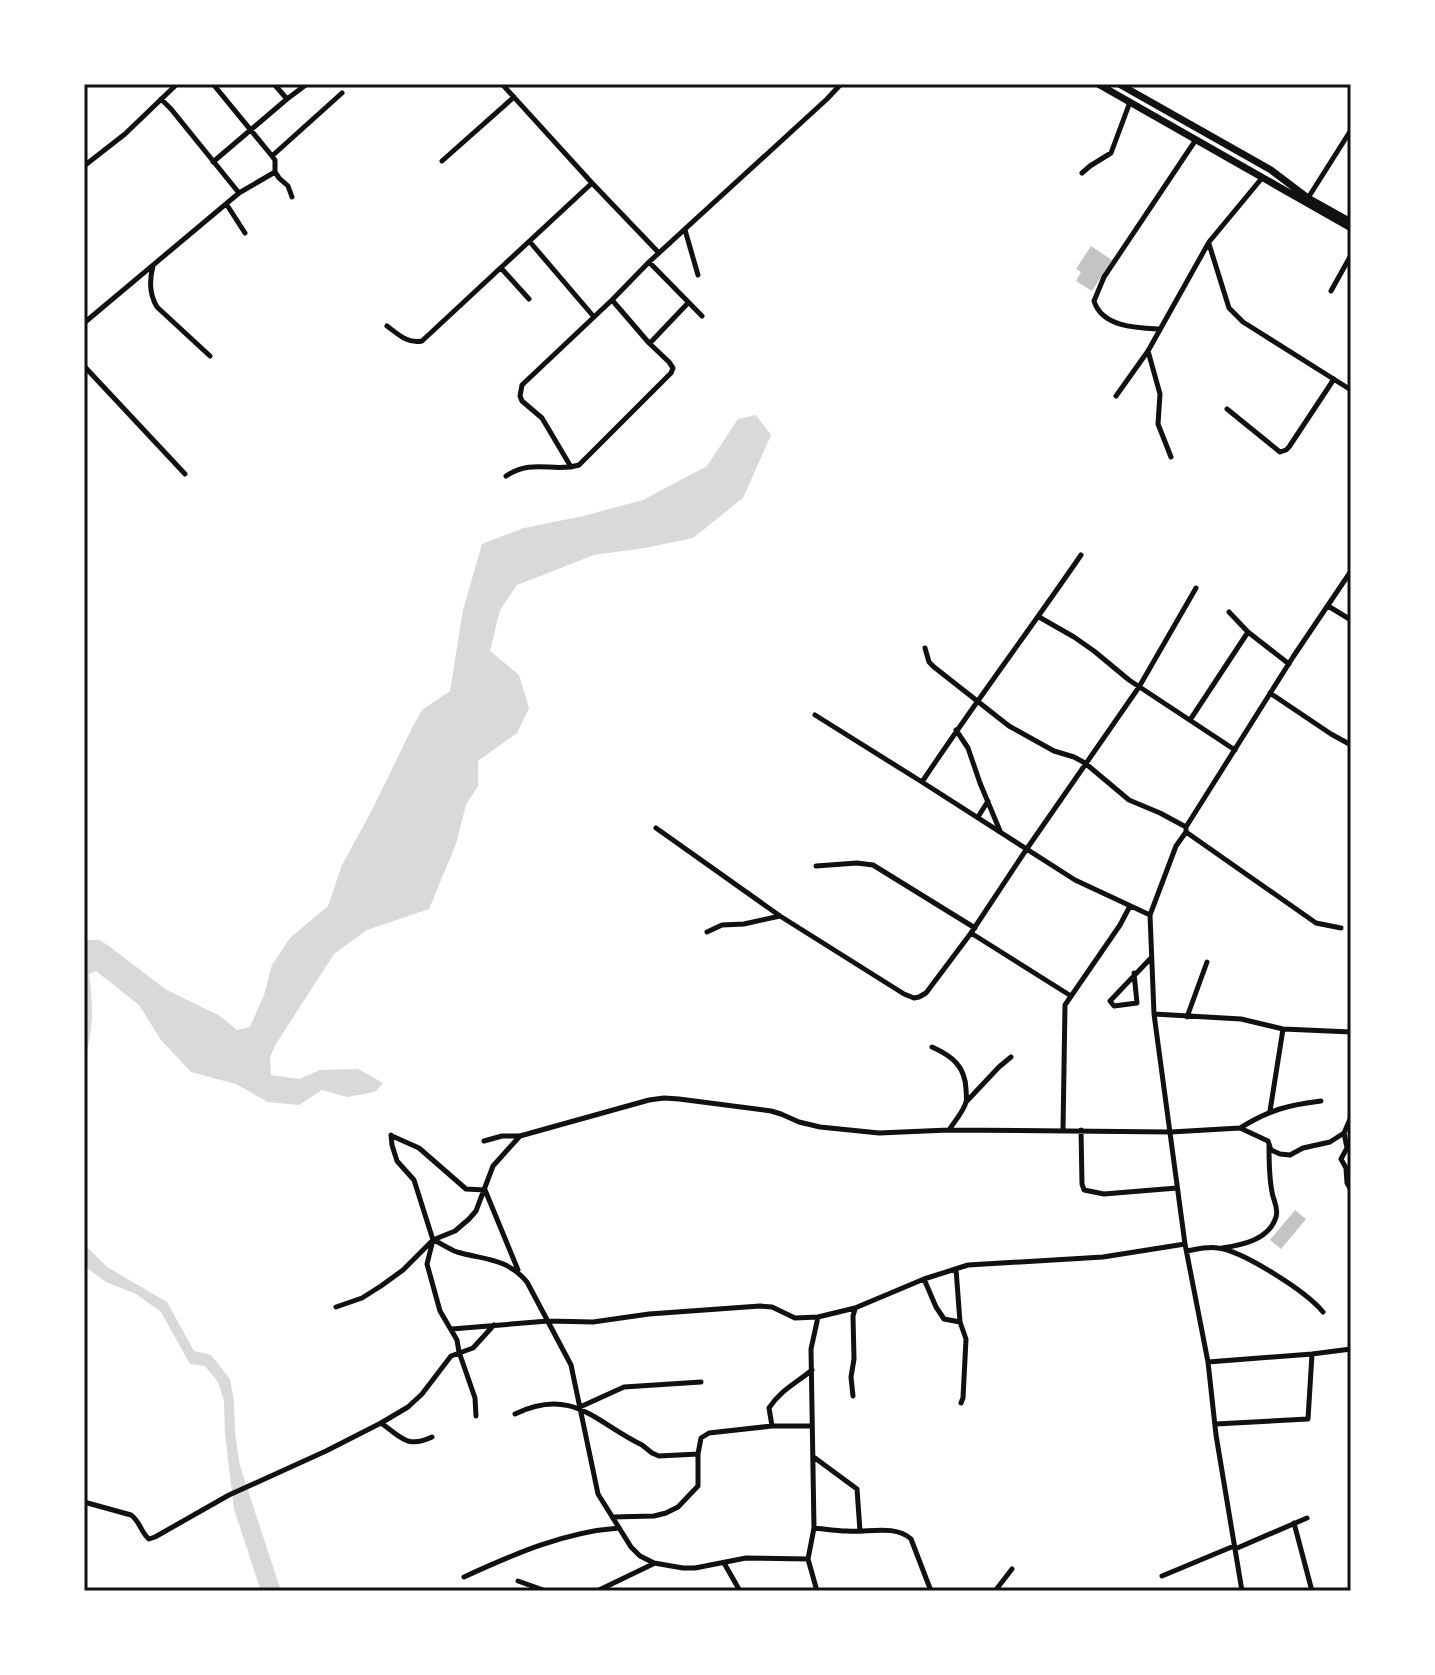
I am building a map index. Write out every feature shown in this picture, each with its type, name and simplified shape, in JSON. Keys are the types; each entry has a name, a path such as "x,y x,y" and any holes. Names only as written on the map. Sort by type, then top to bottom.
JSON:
{"main road":[{"path":"1098,84 1351,228"},
{"path":"1119,84 1271,170 1308,198 1351,222"}],"street":[{"path":"84,166 125,134 177,84"},
{"path":"213,84 275,160 275,172 288,186 292,197"},
{"path":"274,84 287,99"},
{"path":"213,162 307,84"},
{"path":"502,84 659,253"},
{"path":"571,467 542,418 522,401 522,385 841,84"},
{"path":"272,156 342,93"},
{"path":"442,161 514,97"},
{"path":"161,99 239,193"},
{"path":"1082,173 1111,153 1130,102"},
{"path":"1308,198 1351,130"},
{"path":"1159,329 1115,322 1100,314 1094,301 1104,277 1195,141"},
{"path":"84,323 239,193 275,172"},
{"path":"1116,396 1148,351 1209,242 1262,178"},
{"path":"387,326 408,341 422,341 592,183"},
{"path":"227,205 245,233"},
{"path":"685,230 698,275"},
{"path":"530,242 594,317"},
{"path":"1209,242 1229,308 1243,322 1351,390"},
{"path":"1331,291 1351,255"},
{"path":"649,262 702,316"},
{"path":"154,264 151,298 210,356"},
{"path":"501,268 529,299"},
{"path":"506,476 515,470 537,465 579,465 671,373 673,368 669,362 612,300"},
{"path":"649,343 688,303"},
{"path":"1148,351 1160,394 1158,424 1171,457"},
{"path":"84,366 185,474"},
{"path":"1227,409 1280,452 1289,447 1334,379"},
{"path":"922,782 1081,555"},
{"path":"1242,1591 1216,1435 1208,1362 1177,1188 1154,1014 1150,915 1176,846 1270,693 1351,571"},
{"path":"656,828 780,916 904,994 919,997 926,993 973,931 1139,687 1196,588"},
{"path":"1328,606 1351,620"},
{"path":"1229,612 1248,632 1289,664"},
{"path":"1039,617 1074,637 1139,687 1235,750"},
{"path":"1190,720 1248,632"},
{"path":"925,648 934,667 1009,726 1054,751 1085,763 1129,800 1160,813 1186,829 1316,923 1341,928"},
{"path":"1270,693 1351,745"},
{"path":"815,715 1075,880 1150,915"},
{"path":"956,730 968,748 1000,831"},
{"path":"978,817 988,800"},
{"path":"816,866 873,865 1071,996"},
{"path":"1063,1130 1065,1005 1130,906"},
{"path":"707,932 722,925 780,916"},
{"path":"1134,973 1137,1003 1114,1006 1110,1001 1134,973 1151,958"},
{"path":"1187,1017 1207,962"},
{"path":"1154,1014 1241,1019 1283,1029 1351,1032"},
{"path":"1270,1111 1283,1029"},
{"path":"932,1047 947,1054 963,1071 967,1101"},
{"path":"949,1130 967,1101 1011,1057"},
{"path":"484,1141 502,1136 520,1136 664,1098 771,1111 820,1127 879,1133 949,1130 1171,1132 1240,1128 1270,1111 1321,1101"},
{"path":"1240,1128 1268,1141 1271,1150 1290,1155 1303,1148 1330,1142 1344,1133 1351,1117"},
{"path":"1081,1130 1084,1190 1104,1194 1177,1188"},
{"path":"1344,1133 1347,1148 1341,1159 1351,1190"},
{"path":"476,1416 475,1398 457,1340 440,1311 427,1264 433,1240 414,1180 397,1161 391,1135 419,1148 466,1189 485,1190"},
{"path":"336,1307 362,1298 381,1286 403,1270 433,1240 455,1231 469,1219 476,1211 493,1166 520,1136"},
{"path":"1187,1251 1248,1243 1267,1231 1276,1217 1268,1141"},
{"path":"485,1190 519,1272 571,1365 598,1494 631,1547 654,1563 683,1568 746,1558 808,1559"},
{"path":"433,1240 519,1272"},
{"path":"452,1329 548,1321 593,1322 649,1314 760,1306 772,1307 795,1318 818,1317 855,1308 924,1279 968,1265 1103,1257 1185,1244"},
{"path":"1222,1248 1273,1273 1311,1299 1323,1312"},
{"path":"956,1269 960,1322 966,1339 961,1403"},
{"path":"924,1279 944,1319 960,1322"},
{"path":"853,1396 851,1377 855,1308"},
{"path":"817,1591 808,1559 814,1528 811,1349 818,1317"},
{"path":"84,1502 131,1515 149,1539 229,1495 381,1423 408,1407 451,1356 473,1348 494,1325"},
{"path":"1208,1362 1351,1349"},
{"path":"1216,1424 1308,1419 1312,1354"},
{"path":"772,1426 769,1408 772,1403 785,1388 812,1370"},
{"path":"579,1407 624,1387 701,1382"},
{"path":"515,1414 554,1405 579,1407 652,1453 669,1456 698,1454"},
{"path":"381,1423 407,1442 422,1442 432,1437"},
{"path":"612,1517 654,1516 678,1507 698,1486 701,1438 709,1433 772,1426 812,1426"},
{"path":"814,1457 857,1489 860,1531"},
{"path":"1162,1576 1307,1518"},
{"path":"1294,1523 1312,1591"},
{"path":"464,1577 547,1542 598,1529 619,1528"},
{"path":"814,1528 905,1534 911,1539 931,1591"},
{"path":"597,1591 654,1563"},
{"path":"724,1563 740,1591"},
{"path":"995,1591 1012,1569"},
{"path":"518,1581 546,1591"}],"shaded area":[{"path":"756,415 771,435 743,498 693,538 594,555 517,585 500,610 490,651 519,675 529,708 517,733 478,761 478,786 466,805 456,844 429,909 367,930 334,954 270,1057 271,1075 299,1079 320,1070 358,1069 383,1083 375,1092 347,1097 322,1090 299,1105 268,1102 236,1084 191,1072 161,1040 139,1005 96,971 89,974 92,1019 84,1063 84,940 99,940 165,989 220,1016 237,1030 250,1027 264,995 272,965 290,938 328,906 342,865 422,710 450,691 463,610 482,544 524,528 643,500 707,466 738,419"},
{"path":"84,1244 107,1267 167,1302 194,1351 211,1355 230,1379 240,1466 281,1591 261,1591 234,1509 224,1401 218,1382 205,1366 190,1364 161,1312 136,1294 106,1282 84,1266"}],"building":[{"path":"1091,246 1112,260 1092,291 1076,281 1081,272 1076,269"},
{"path":"1295,1210 1306,1219 1281,1249 1270,1240"}]}
